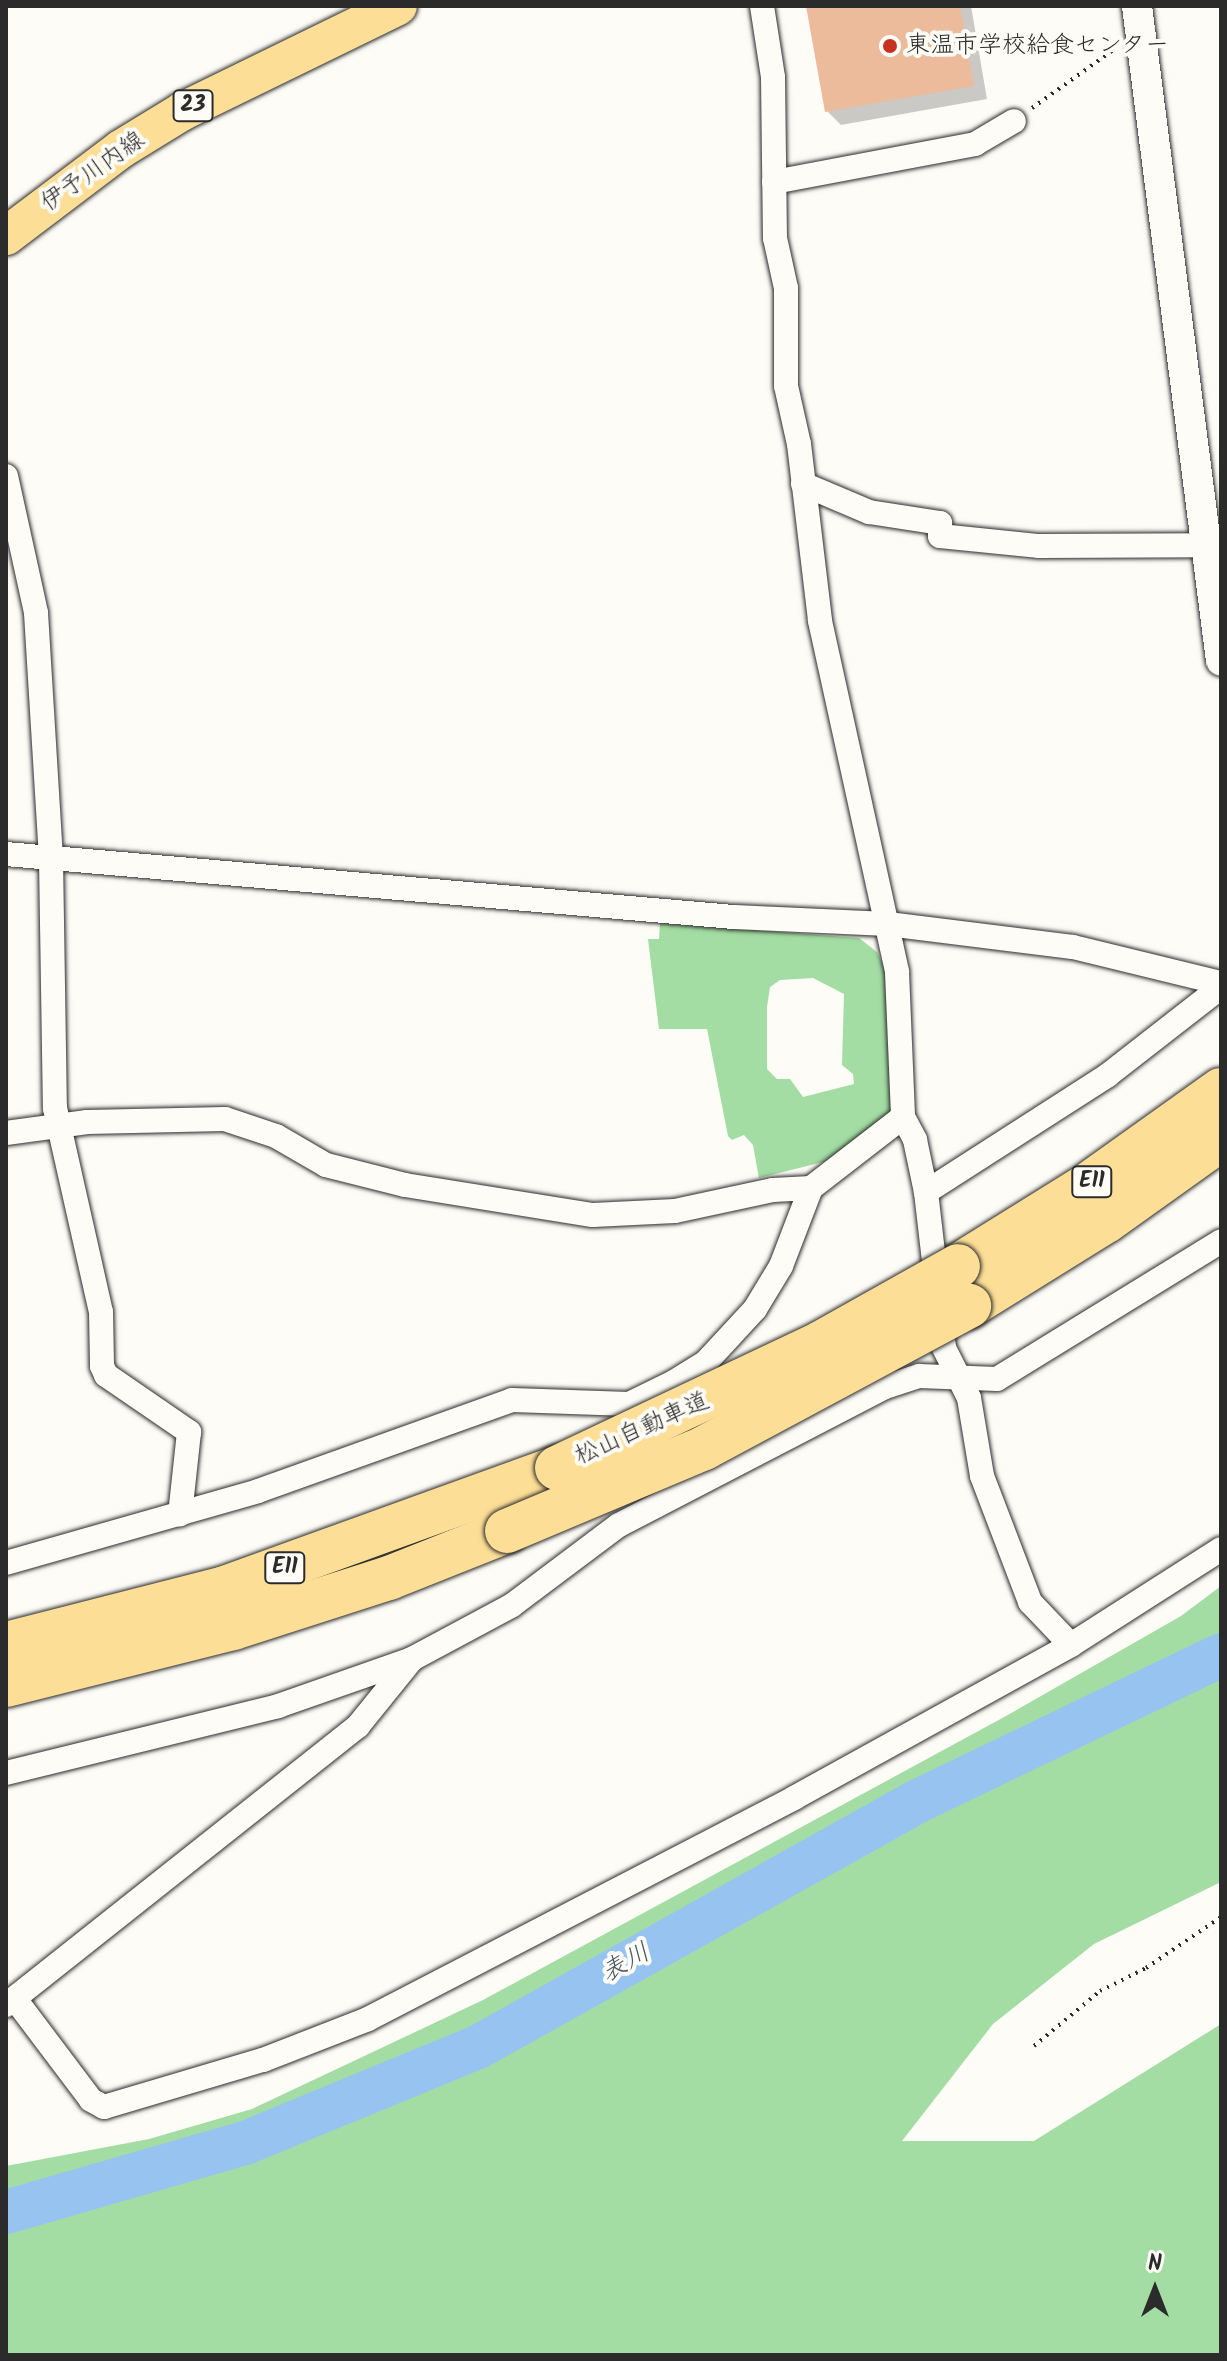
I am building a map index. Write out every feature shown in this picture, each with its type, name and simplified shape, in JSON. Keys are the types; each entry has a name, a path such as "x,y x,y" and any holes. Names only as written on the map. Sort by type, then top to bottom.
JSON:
{"highway":[{"name":"松山自動車道","path":"6,1685 233,1628 389,1578 704,1448 963,1286 1085,1187 1221,1090"},
{"name":"松山自動車道","path":"6,1644 225,1588 557,1468 821,1343 963,1286 1106,1221 1221,1139"}],"main road":[{"name":"伊予川内線","path":"6,236 121,149 183,111 398,6"}],"street":[{"path":"762,6 773,77 775,238 786,288 786,386 803,484 820,621 897,972 903,1117 915,1140 926,1192 944,1348 954,1376 969,1398 981,1469 1030,1602 1071,1645"},
{"path":"1139,18 1213,542 1221,661"},
{"path":"774,182 975,144 1014,121"},
{"path":"6,476 36,613 51,859 59,1125 101,1312 102,1366 106,1375 189,1432 180,1515"},
{"path":"803,484 869,512 940,523 940,536 1039,546 1213,542"},
{"path":"6,854 734,917 888,924 1073,947 1221,985"},
{"path":"926,1192 1108,1075 1221,985"},
{"path":"6,1563 180,1515 512,1400 629,1404 674,1382 731,1339 781,1266 811,1188 903,1117"},
{"path":"6,1133 59,1125 225,1119 276,1136 326,1165 405,1185 593,1215 675,1211 773,1190 811,1188"},
{"path":"6,1773 278,1706 412,1659 511,1606 619,1525 885,1387 919,1376 954,1376 982,1383 1017,1371 1221,1241"},
{"path":"619,1525 629,1404"},
{"path":"412,1659 358,1726 11,2002 91,2100 104,2107 263,2060 368,2019 490,1958 1071,1645 1221,1549"}],"path":[{"path":"1014,121 1139,18"},
{"path":"1034,2046 1100,1991 1146,1968 1221,1917"}],"green space":[{"path":"660,923 859,938 877,952 885,969 893,1115 827,1161 759,1178 753,1145 744,1135 732,1140 728,1136 707,1029 659,1029 648,939 659,939","holes":["813,978 844,994 842,1065 853,1074 854,1084 803,1097 790,1079 777,1079 767,1069 770,987 780,980"]},
{"path":"1221,1586 1221,1882 1094,1944 993,2024 902,2141 1034,2141 1221,2024 1221,2355 6,2355 6,2166 149,2139 252,2109 483,2000 1006,1716 1181,1616"}],"building":[{"name":"東温市学校給食センター","path":"806,6 960,6 974,86 825,112"}],"waterway":[{"name":"表川","path":"6,2212 245,2143 478,2047 914,1803 1221,1655"}],"place":[{"name":"東温市学校給食センター","path":"890,46"}]}
